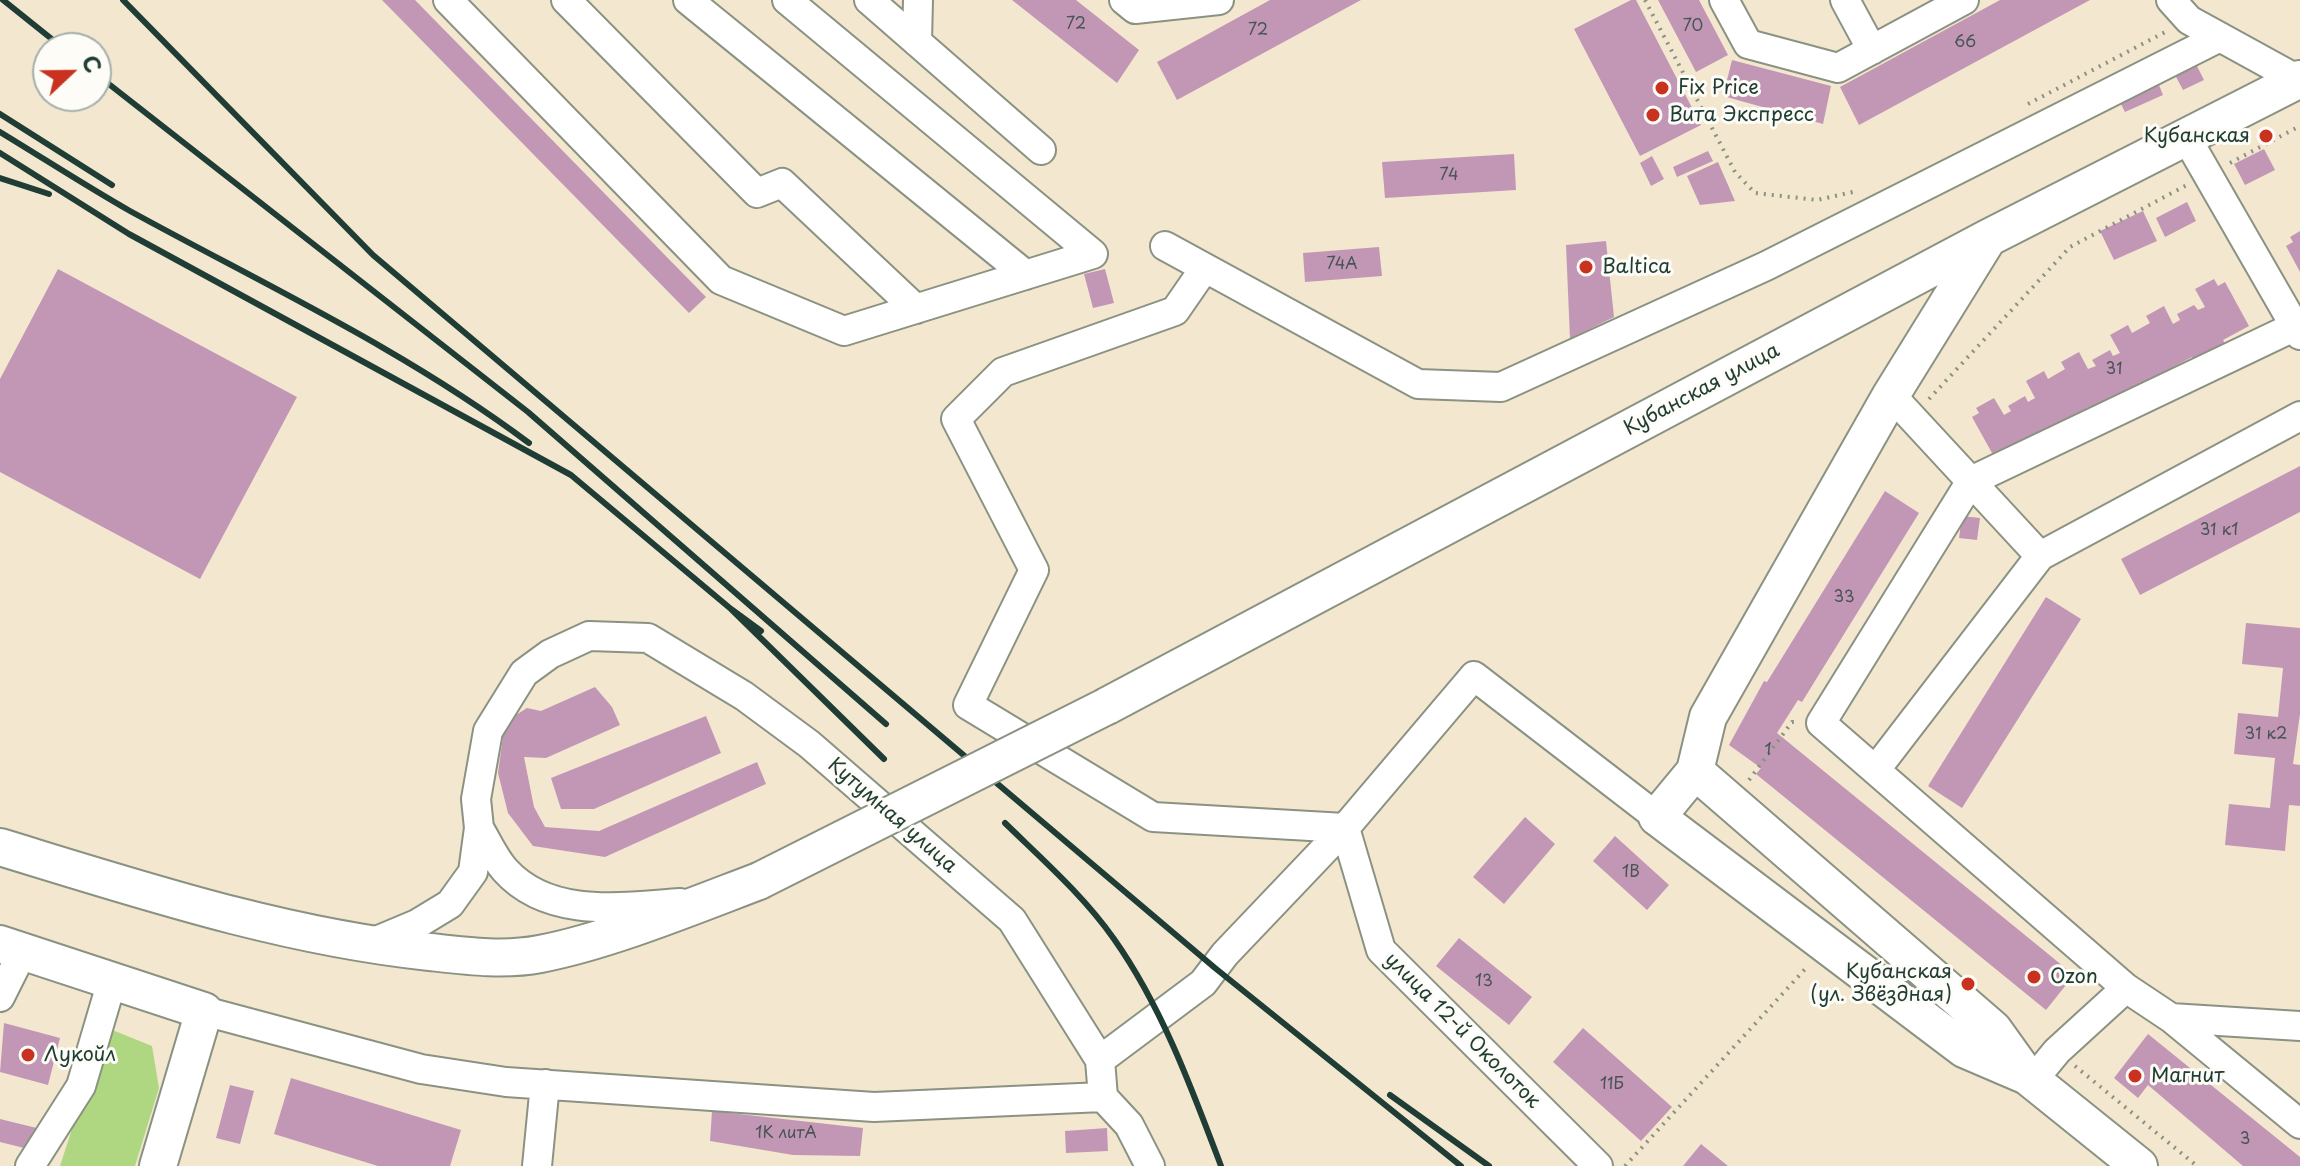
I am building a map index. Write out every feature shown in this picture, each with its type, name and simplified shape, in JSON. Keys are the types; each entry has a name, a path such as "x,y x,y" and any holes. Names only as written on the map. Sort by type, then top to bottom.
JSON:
{"main road":[{"name":"Кубанская улица","path":"0,847 163,897 366,946 480,957 539,954 705,902 759,881 1107,706 1988,238 2299,79"},
{"path":"1988,238 1901,406 1708,717 1695,771 1657,817 1964,1049 2030,1078"},
{"path":"1695,771 1993,1029 2030,1078 2139,1166"},
{"path":"11,948 204,1011 158,1166"}],"street":[{"path":"448,0 721,280 844,331 1093,254 787,0"},
{"path":"566,0 757,193 782,183 916,309"},
{"path":"688,0 1026,275"},
{"path":"869,0 1041,150"},
{"path":"917,42 918,0"},
{"path":"1124,0 1135,9 1219,0"},
{"path":"1724,0 1748,44 1838,68 1964,0"},
{"path":"1845,0 1872,50"},
{"path":"2180,10 2220,37 2299,79"},
{"path":"1165,246 1418,384 1501,387 1766,266 2220,37"},
{"path":"2186,137 2298,329 1971,481 1821,723 1877,768 2126,988 2171,1018 2300,1124"},
{"path":"1204,269 1175,311 1003,372 956,419 1034,570 968,705 1153,817 1345,828"},
{"path":"1901,406 2040,556"},
{"path":"1877,768 2040,556 2300,416"},
{"name":"Кутумная улица","path":"479,828 476,799 488,731 524,673 550,654 589,636 648,638 744,696 809,744 1012,920 1100,1060 1103,1097"},
{"path":"1100,1060 1203,983 1225,954 1345,828 1474,676 1657,817"},
{"path":"479,828 503,868 518,882 543,897 584,907 705,902"},
{"path":"366,946 417,924 450,904 473,872 479,828"},
{"name":"улица 12-й Околоток","path":"1345,828 1381,950 1598,1166"},
{"path":"0,997 11,948"},
{"path":"30,1166 81,1086 112,981"},
{"path":"2030,1078 2126,988"},
{"path":"204,1011 421,1069 545,1084 874,1107 1103,1097 1129,1125 1150,1166"},
{"path":"2171,1018 2300,1026"},
{"path":"537,1166 545,1084"}],"path":[{"path":"1645,0 1735,172 1755,193 1817,200 1865,189"},
{"path":"2015,111 2180,10"},
{"path":"1901,406 2070,247 2300,126"},
{"path":"1741,790 1792,722 1821,723"},
{"path":"1625,1166 1827,945"},
{"path":"2057,1051 2197,1166"}],"green space":[{"path":"105,1027 152,1046 159,1088 135,1166 60,1166"}],"building":[{"path":"382,0 415,0 706,297 689,313"},
{"path":"1012,0 1076,0 1139,50 1117,83"},
{"path":"1270,0 1361,0 1177,100 1157,62"},
{"path":"1636,0 1701,125 1640,156 1574,29"},
{"path":"1658,0 1699,0 1728,55 1696,72"},
{"path":"2000,0 2090,0 1859,125 1840,87"},
{"path":"1732,60 1831,86 1823,124 1723,96"},
{"path":"2195,62 2204,80 2183,90 2174,73"},
{"path":"2157,80 2163,95 2125,112 2118,98"},
{"path":"2264,149 2275,170 2245,185 2234,164"},
{"path":"1708,151 1713,161 1677,177 1673,167"},
{"path":"1514,154 1516,190 1385,198 1382,162"},
{"path":"1652,156 1664,179 1651,186 1640,163"},
{"path":"1718,162 1735,201 1700,205 1687,176"},
{"path":"2187,202 2196,221 2165,237 2156,218"},
{"path":"2143,211 2157,241 2114,260 2100,231"},
{"path":"2300,231 2300,272 2286,246 2293,242 2290,237"},
{"path":"1606,241 1614,317 1570,339 1566,245"},
{"path":"1379,247 1382,276 1305,282 1303,253"},
{"path":"58,269 297,397 200,579 0,472 0,379"},
{"path":"1105,269 1114,303 1093,308 1084,274"},
{"path":"2214,279 2218,286 2225,282 2249,326 2223,340 2226,345 2194,362 2192,357 2138,386 2141,391 1997,462 1972,417 1979,413 1976,408 1994,398 2004,415 2011,411 2008,406 2025,396 2028,402 2035,398 2026,381 2044,371 2048,379 2065,369 2061,362 2079,352 2088,369 2096,366 2092,360 2110,350 2113,356 2120,353 2110,335 2128,325 2132,333 2150,323 2146,316 2164,306 2173,324 2180,320 2177,314 2194,305 2198,310 2205,307 2195,289"},
{"path":"2300,466 2300,512 2140,595 2121,559"},
{"path":"1885,491 1919,513 1802,702 1798,700 1777,733 2074,975 2046,1010 1756,774 1761,768 1729,745 1764,681 1767,682"},
{"path":"1962,516 1980,518 1977,540 1959,538"},
{"path":"2046,597 2081,619 1962,808 1928,786"},
{"path":"2246,623 2300,628 2300,714 2293,764 2300,765 2300,806 2289,805 2285,851 2225,845 2229,804 2270,808 2275,758 2234,754 2238,713 2278,717 2283,668 2242,664"},
{"path":"595,687 612,707 620,725 546,758 524,757 534,807 545,827 599,831 757,762 766,784 605,857 533,846 508,813 498,773 505,722 527,708 541,711"},
{"path":"706,716 721,753 594,809 561,809 551,778"},
{"path":"1525,817 1555,844 1504,904 1473,877"},
{"path":"1615,836 1669,885 1647,910 1593,861"},
{"path":"1459,938 1532,997 1509,1025 1436,966"},
{"name":"Лукойл","path":"4,1023 60,1038 48,1085 0,1072"},
{"path":"1583,1028 1672,1107 1641,1141 1553,1062"},
{"path":"2148,1034 2300,1157 2300,1166 2243,1166 2148,1085 2138,1098 2114,1078"},
{"path":"291,1078 461,1130 450,1166 378,1166 274,1134"},
{"path":"230,1085 254,1091 240,1144 216,1138"},
{"path":"712,1111 863,1128 860,1156 793,1155 710,1141"},
{"path":"0,1119 49,1131 44,1153 0,1142"},
{"path":"1107,1128 1108,1151 1066,1153 1065,1131"},
{"path":"1701,1144 1728,1166 1683,1166"}],"railway":[{"path":"3,0 43,32"},
{"path":"123,0 373,255 1215,968 1461,1166"},
{"path":"112,87 528,412 886,724"},
{"path":"0,114 112,185"},
{"path":"0,132 130,211 384,348 482,409 529,443"},
{"path":"0,153 129,234 571,475 731,609"},
{"path":"0,178 49,194"},
{"path":"761,631 731,609 884,759"},
{"path":"1005,823 1089,908 1131,965 1175,1049 1221,1166"},
{"path":"1390,1095 1489,1166"}],"place":[{"name":"Fix Price","path":"1662,88"},
{"name":"Вита Экспресс","path":"1653,115"},
{"name":"Кубанская","path":"2266,136"},
{"name":"Baltica","path":"1586,267"},
{"name":"Ozon","path":"2034,977"},
{"name":"Кубанская (ул. Звёздная)","path":"1968,984"},
{"name":"Лукойл","path":"28,1055"},
{"name":"Магнит","path":"2135,1076"}]}
